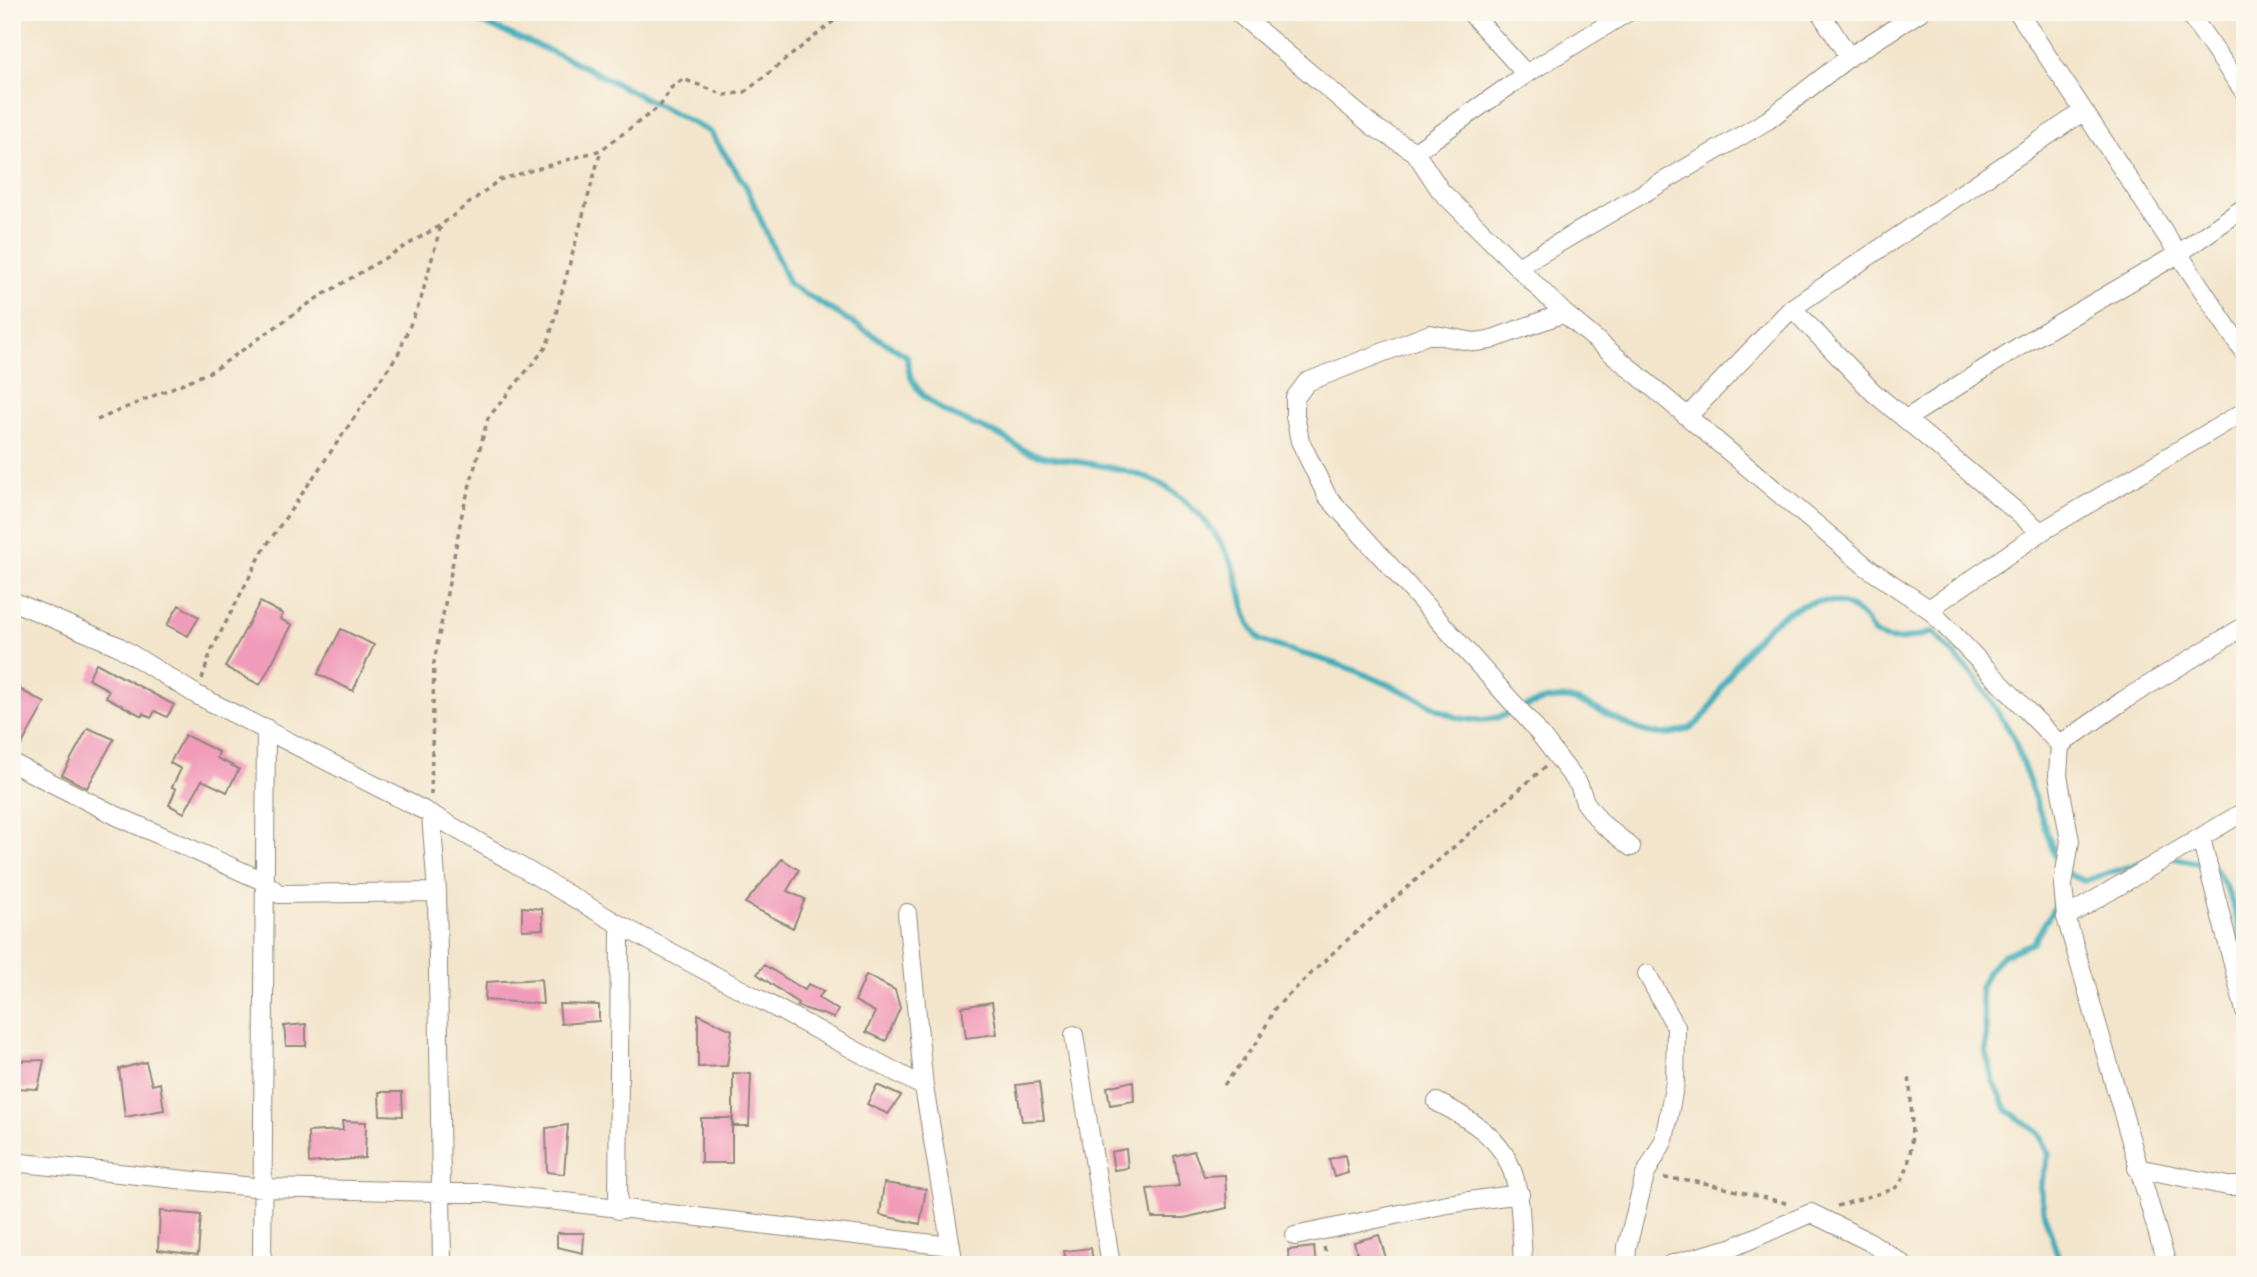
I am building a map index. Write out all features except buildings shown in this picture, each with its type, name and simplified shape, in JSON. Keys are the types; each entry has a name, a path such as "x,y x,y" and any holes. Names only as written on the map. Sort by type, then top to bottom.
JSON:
{"street":[{"path":"1237,12 1374,127 1408,151 1416,152 1526,74 1628,12"},
{"path":"1469,12 1526,74"},
{"path":"1820,12 1849,57"},
{"path":"1518,267 1768,120 1849,57 1920,12"},
{"path":"2018,12 2245,355"},
{"path":"2188,12 2245,93"},
{"path":"1688,416 1792,308 2084,111"},
{"path":"1416,152 1440,190 1564,313 1868,568 1929,609 2060,745 2058,775 2070,841 2063,885 2066,917 2167,1265"},
{"path":"1906,419 2020,346 2178,254 2245,207"},
{"path":"1792,308 1838,360 2041,532"},
{"path":"1564,313 1490,341 1475,342 1430,334 1307,382 1295,398 1294,416 1300,441 1333,504 1532,724 1579,785 1585,802 1595,816 1631,847"},
{"path":"1929,609 2041,532 2245,411"},
{"path":"12,601 118,646 197,695 430,814 620,925 924,1087"},
{"path":"2060,745 2124,700 2245,626"},
{"path":"262,1265 266,728"},
{"path":"12,763 117,816 263,881 279,894 437,891"},
{"path":"2066,917 2245,811"},
{"path":"430,814 437,891 442,1265"},
{"path":"2201,838 2244,1002"},
{"path":"906,913 924,1087 954,1265"},
{"path":"618,1210 620,925"},
{"path":"1626,1265 1627,1247 1645,1175 1664,1140 1675,1082 1677,1035 1672,1018 1647,974"},
{"path":"1074,1035 1111,1265"},
{"path":"1437,1102 1454,1111 1502,1148 1516,1175 1520,1194 1523,1265"},
{"path":"12,1162 264,1188 442,1190 951,1246"},
{"path":"2137,1168 2228,1186 2245,1186"},
{"path":"1294,1236 1447,1204 1520,1194"},
{"path":"1670,1265 1731,1248 1811,1213 1870,1242 1904,1265"}],"path":[{"path":"97,419 214,370 314,300 441,225 499,180 601,150 660,106 671,88 682,79 725,95 745,92 845,12"},
{"path":"430,814 434,662 462,514 488,418 547,346 601,150"},
{"path":"197,695 212,651 264,549 398,354 421,299 441,225"},
{"path":"1224,1085 1258,1041 1275,1007 1557,756"},
{"path":"1645,1175 1696,1181 1773,1198 1811,1213 1894,1189 1901,1184 1910,1154 1909,1074"}],"waterway":[{"path":"457,12 569,59 710,132 746,186 789,284 907,356 909,373 916,386 938,407 997,434 1030,453 1122,470 1155,481 1179,496 1198,513 1221,543 1233,566 1250,623 1260,640 1349,668 1462,718 1489,719 1545,700 1568,699 1639,730 1654,734 1671,734 1688,729 1700,721 1740,659 1774,622 1800,606 1828,601 1841,604 1858,612 1874,633 1882,637 1904,639 1933,632 1978,681 2013,736 2060,870 2084,881 2149,860"},
{"path":"2174,858 2204,864"},
{"path":"2216,870 2230,896 2238,921 2244,976"},
{"path":"2057,895 2055,906 2033,943 2003,955 1988,971 1980,988 1986,1028 1986,1053 1993,1081 2007,1110 2038,1132 2049,1153 2040,1187 2044,1213 2061,1265"}]}
